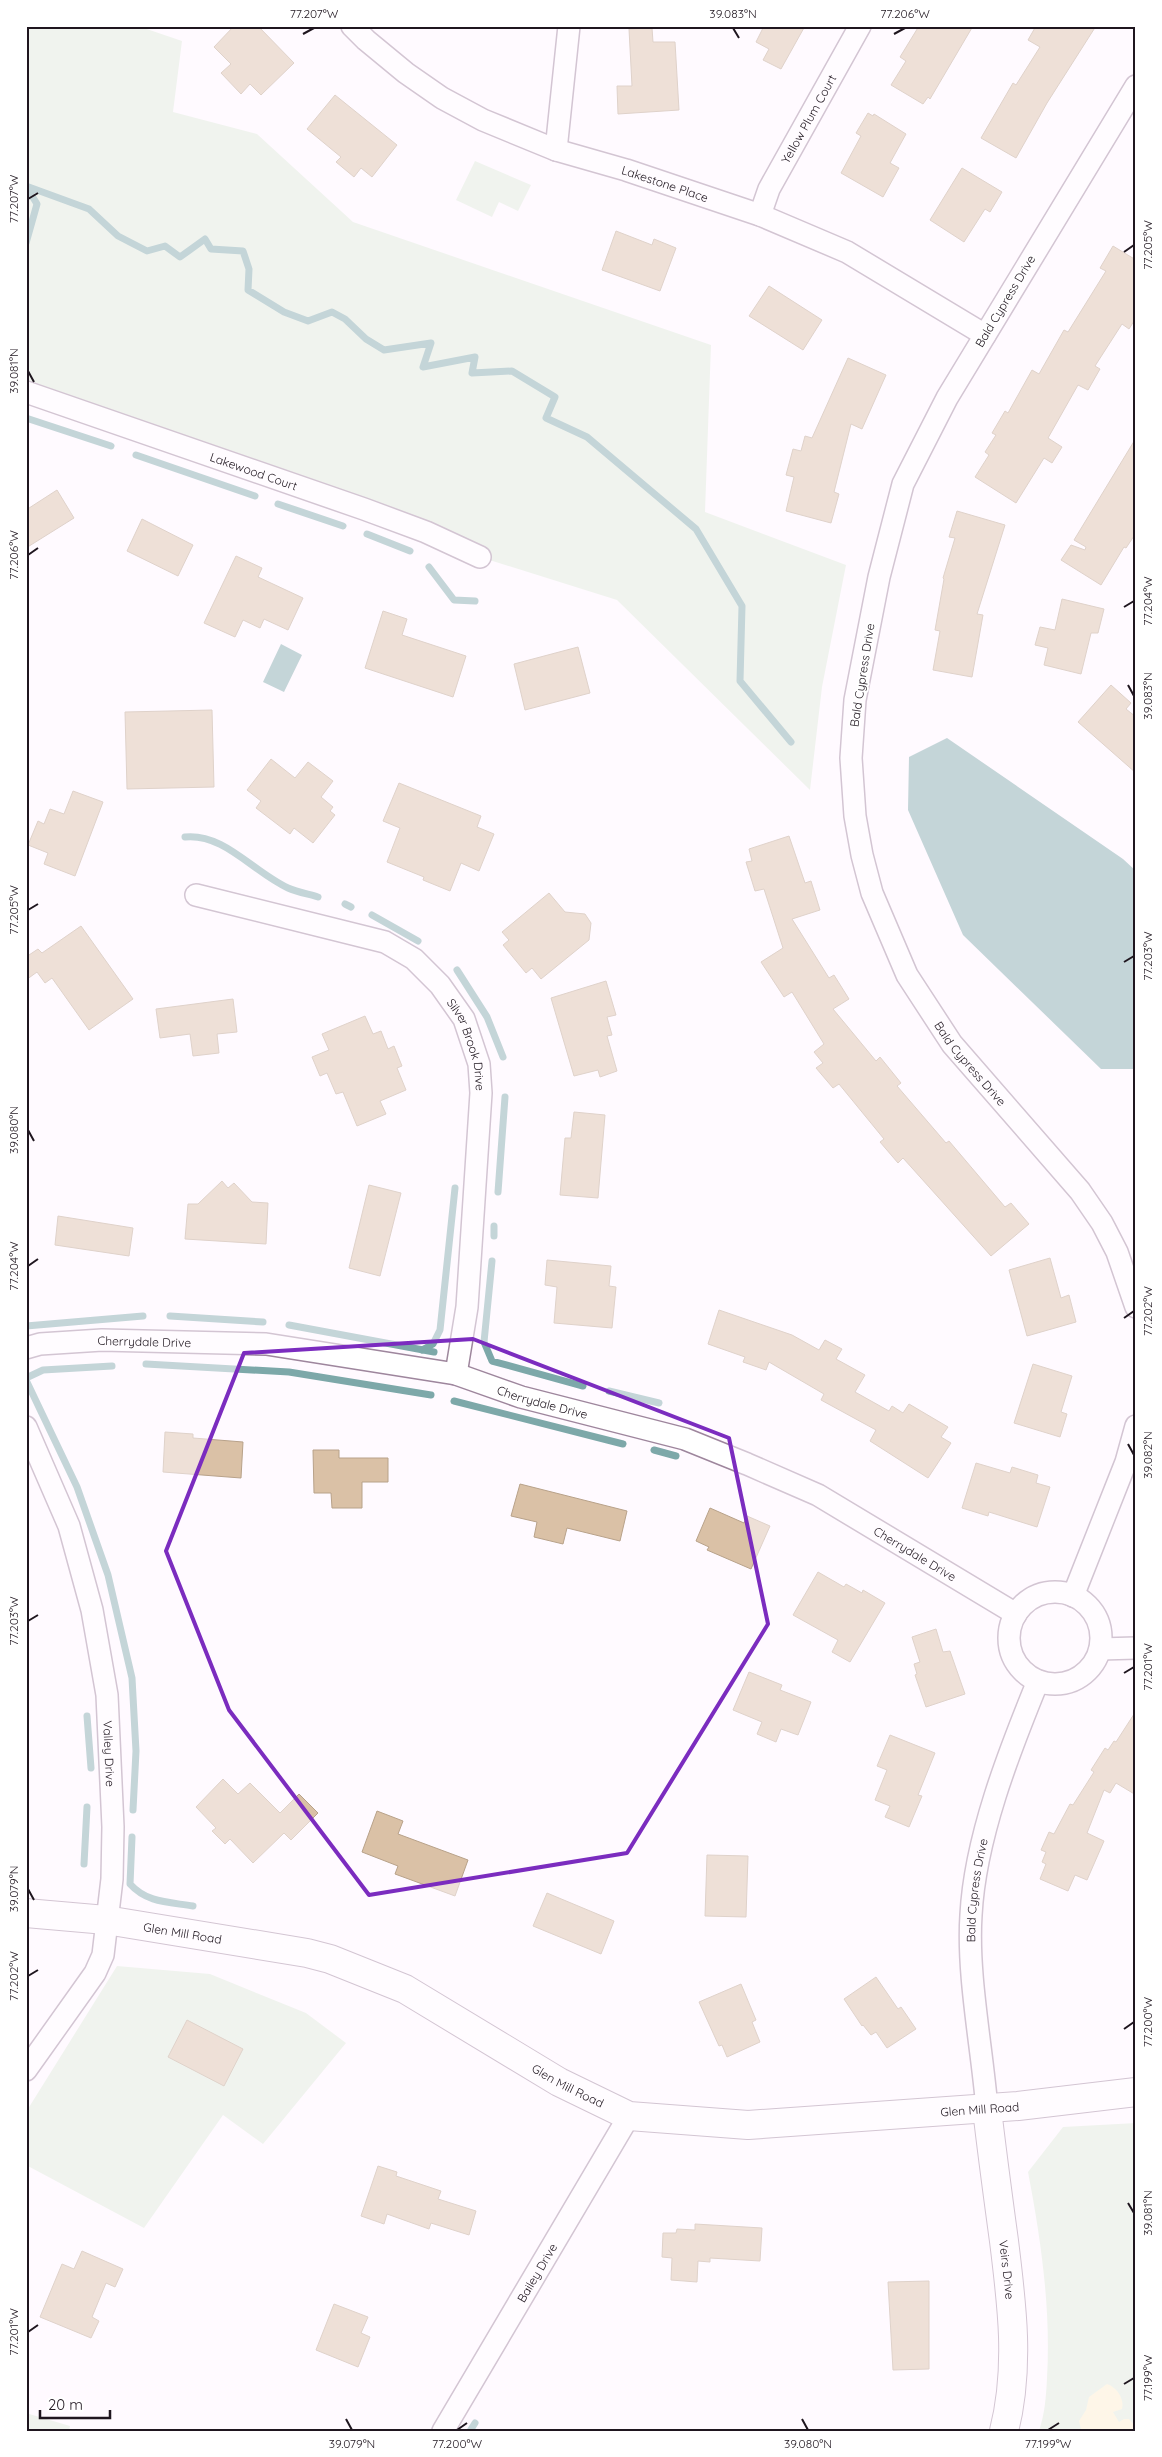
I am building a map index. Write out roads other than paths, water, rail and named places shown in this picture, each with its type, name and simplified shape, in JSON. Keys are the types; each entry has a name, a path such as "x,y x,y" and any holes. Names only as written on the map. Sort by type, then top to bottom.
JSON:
{"main road":[{"name":"Glen Mill Road","path":"26,1913 106,1920 308,1953 339,1962 405,1989 559,2082 629,2116 748,2126 987,2108 1136,2092"},
{"name":"Veirs Drive","path":"987,2108 1010,2292 1015,2355 1010,2406 1004,2431"}],"street":[{"name":"Lakestone Place","path":"352,26 406,73 442,98 484,120 556,150 626,170 760,215 847,252 985,335"},
{"path":"556,150 569,26"},
{"name":"Yellow Plum Court","path":"760,215 769,190 860,26"},
{"name":"Bald Cypress Drive","path":"1136,86 947,398 903,484 891,524 855,700 850,758 855,816 862,856 872,893 907,975 952,1044 1080,1191 1102,1223 1117,1252 1136,1307"},
{"name":"Lakewood Court","path":"26,392 364,509 426,532 480,557"},
{"name":"Silver Brook Drive","path":"196,895 385,942 414,959 440,985 464,1019 479,1064 481,1093 467,1307 456,1374"},
{"name":"Cherrydale Drive","path":"26,1348 40,1344 102,1340 266,1344 456,1374 521,1397 685,1439 747,1464 818,1495 1016,1614"},
{"path":"1073,1596 1126,1462 1136,1426"},
{"name":"Valley Drive","path":"26,1427 69,1526 92,1610 107,1695 113,1827 112,1879 103,1955 94,1973 26,2070"},
{"path":"1060,1592 1073,1596 1086,1605 1096,1617 1101,1633 1100,1649 1092,1667 1077,1679 1064,1684 1038,1681 1024,1672 1014,1660 1010,1645 1010,1629 1016,1614 1024,1604 1035,1597 1060,1592"},
{"path":"1100,1649 1136,1648"},
{"name":"Bald Cypress Drive","path":"987,2108 971,1951 973,1885 984,1834 1038,1681"},
{"name":"Bailey Drive","path":"443,2431 629,2116"}],"water":[{"path":"281,644 302,655 284,692 263,682"},
{"path":"947,738 1123,859 1136,871 1136,1069 1101,1069 963,935 908,810 909,757"}],"waterway":[{"path":"26,186 89,209 118,236 147,251 165,246 180,257 205,239 211,249 243,251 249,269 248,290 284,312 308,321 332,312 345,319 366,339 384,350 431,343 423,367 475,357 472,373 512,371 555,397 546,418 587,437 696,529 742,606 740,681 791,742"},
{"path":"26,186 37,204 26,243"},
{"path":"26,418 111,446"},
{"path":"136,455 255,496"},
{"path":"278,504 343,526"},
{"path":"367,534 410,551"},
{"path":"429,567 454,600 475,601"},
{"path":"185,837 199,837 213,841 226,847 288,888 318,897"},
{"path":"345,904 351,907"},
{"path":"372,915 418,941"},
{"path":"457,970 487,1017 503,1057"},
{"path":"498,1192 505,1097"},
{"path":"422,1350 433,1344 440,1330 455,1188"},
{"path":"494,1226 494,1236"},
{"path":"492,1261 484,1342 492,1361 583,1386"},
{"path":"26,1326 143,1316"},
{"path":"170,1316 263,1322"},
{"path":"289,1325 434,1352"},
{"path":"146,1364 289,1372 431,1395"},
{"path":"26,1378 43,1370 112,1366"},
{"path":"26,1380 77,1487 108,1575 132,1678 136,1751 133,1810"},
{"path":"609,1391 659,1403"},
{"path":"454,1401 623,1444"},
{"path":"654,1450 676,1456"},
{"path":"87,1716 91,1768"},
{"path":"84,1864 87,1807"},
{"path":"132,1837 130,1884 144,1895 159,1901 193,1906"},
{"path":"470,2431 475,2423"}]}
